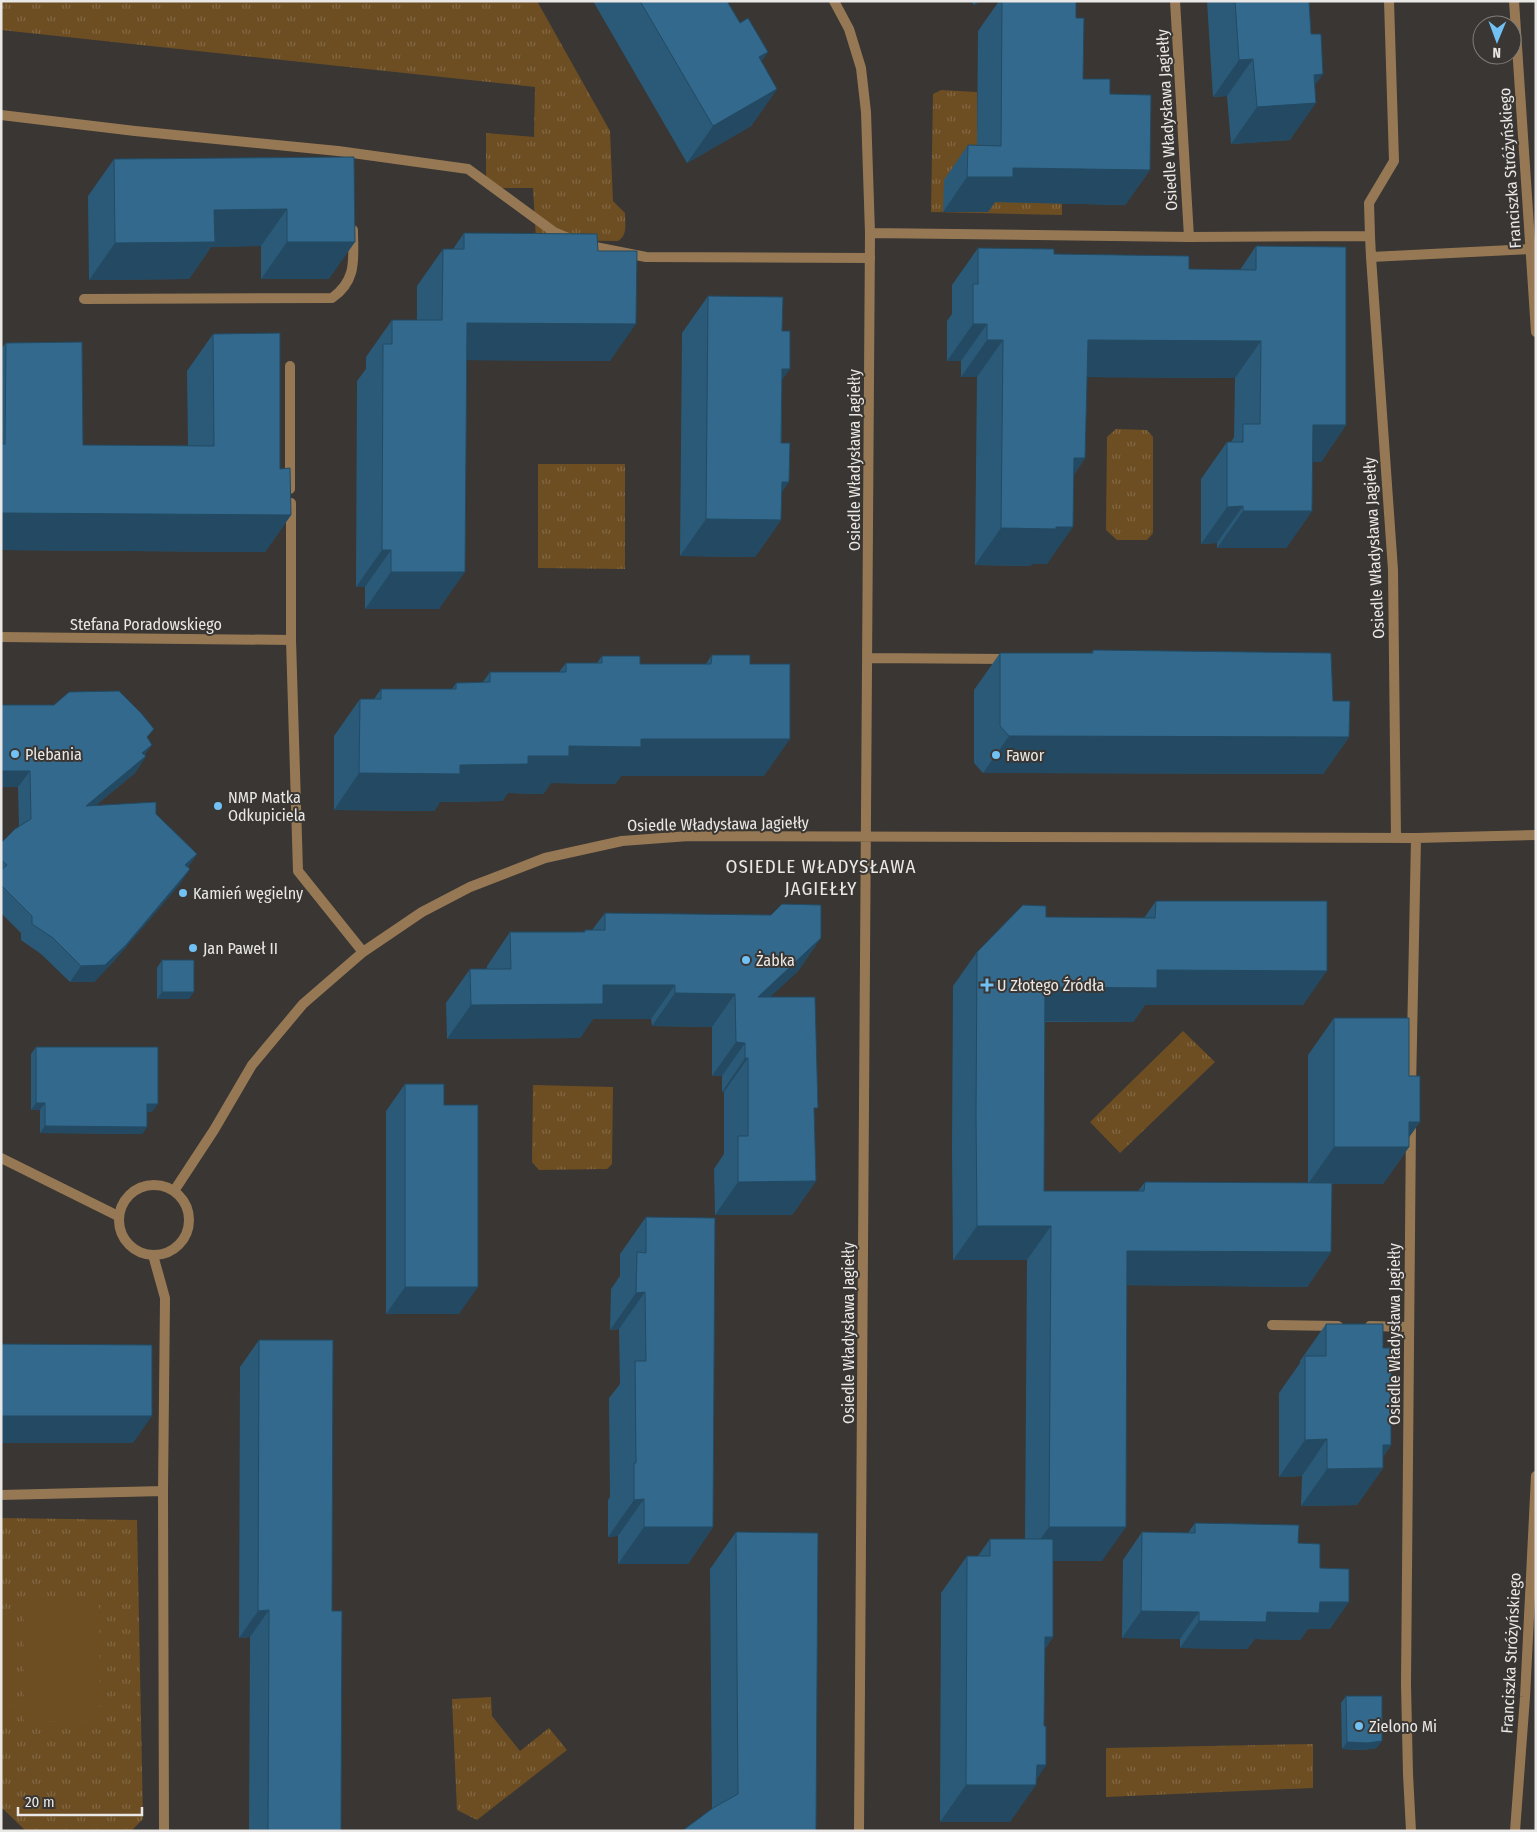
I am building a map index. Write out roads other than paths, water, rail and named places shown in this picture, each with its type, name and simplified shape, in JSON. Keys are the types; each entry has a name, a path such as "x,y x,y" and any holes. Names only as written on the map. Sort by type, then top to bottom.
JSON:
{"street":[{"name":"Osiedle Władysława Jagiełły","path":"834,1 849,29 861,68 866,112 870,233 859,1831"},
{"name":"Osiedle Władysława Jagiełły","path":"1175,1 1189,237"},
{"name":"Osiedle Władysława Jagiełły","path":"1389,1 1394,161 1369,203 1371,257 1393,570 1396,838"},
{"name":"Franciszka Stróżyńskiego","path":"1514,1 1532,225 1531,250 1536,332"},
{"path":"1,115 352,158 468,168 554,232 588,246 646,257 870,258"},
{"path":"84,299 332,298 344,290 354,268 353,220"},
{"path":"870,233 1189,237 1370,236"},
{"path":"1371,257 1531,250"},
{"path":"290,366 291,640 298,871 363,952"},
{"name":"Stefana Poradowskiego","path":"1,638 291,640"},
{"path":"868,658 1007,659"},
{"name":"Osiedle Władysława Jagiełły","path":"174,1191 214,1130 252,1065 302,1004 363,952 422,912 470,887 545,858 622,841 689,836 1416,838 1536,835"},
{"name":"Osiedle Władysława Jagiełły","path":"1411,1831 1406,1684 1411,1106 1416,838"},
{"path":"1,1158 118,1216"},
{"path":"149,1185 161,1186 174,1191 182,1199 188,1212 189,1224 185,1237 177,1246 166,1253 153,1255 137,1251 127,1243 120,1228 118,1216 125,1199 134,1191 149,1185"},
{"path":"153,1255 165,1298 163,1491 164,1831"},
{"path":"1272,1325 1409,1327"},
{"name":"Franciszka Stróżyńskiego","path":"1515,1831 1525,1697 1536,1476"},
{"path":"1,1495 163,1491"}],"place":[{"name":"Plebania","path":"15,754"},
{"name":"Fawor","path":"996,755"},
{"name":"NMP Matka Odkupiciela","path":"218,806"},
{"name":"Kamień węgielny","path":"183,893"},
{"name":"Jan Paweł II","path":"193,948"},
{"name":"Żabka","path":"746,960"},
{"name":"U Złotego Źródła","path":"987,985"},
{"name":"Zielono Mi","path":"1359,1726"}],"district":[{"name":"OSIEDLE WŁADYSŁAWA JAGIEŁŁY","path":"821,877"}]}
